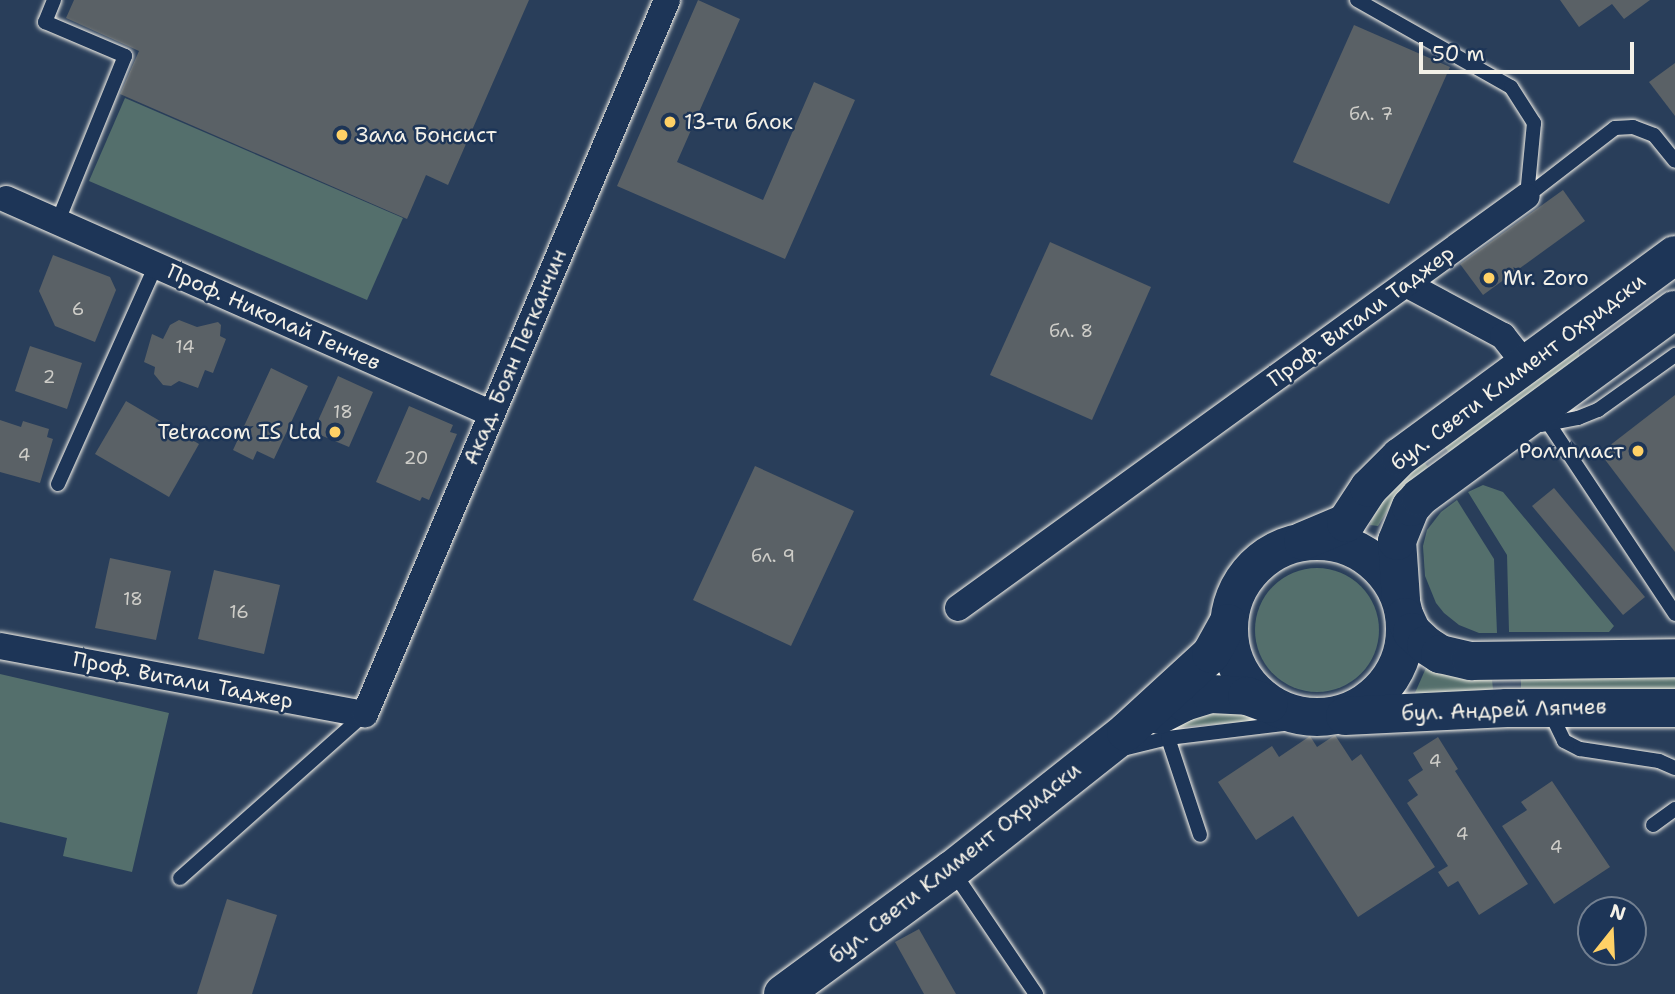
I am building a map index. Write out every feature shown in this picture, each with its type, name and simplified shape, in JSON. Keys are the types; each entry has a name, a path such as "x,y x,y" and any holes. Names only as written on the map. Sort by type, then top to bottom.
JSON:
{"main road":[{"name":"бул. Свети Климент Охридски","path":"1301,542 1346,523 1369,488 1400,457 1675,255"},
{"name":"бул. Свети Климент Охридски","path":"1403,608 1397,541 1411,508 1431,487 1675,310"},
{"path":"1403,608 1403,654 1385,687 1370,700 1320,717 1269,705 1248,685 1235,665 1229,645 1228,623 1236,593 1253,566 1268,554 1301,542 1323,542 1357,551 1385,572 1403,608 1412,632 1440,654 1464,660 1675,658"},
{"name":"бул. Свети Климент Охридски","path":"783,994 952,870 1126,732 1211,654 1228,623"},
{"name":"бул. Свети Климент Охридски","path":"1126,732 1184,702 1211,694 1247,696 1269,705"},
{"name":"бул. Андрей Ляпчев","path":"1320,717 1548,708 1675,708"}],"street":[{"name":"Акад. Боян Петканчин","path":"365,714 490,413 667,0"},
{"name":"Проф. Витали Таджер","path":"958,608 1527,196"},
{"name":"Проф. Николай Генчев","path":"6,199 490,413"},
{"path":"1406,284 1503,336 1525,364"},
{"name":"Проф. Витали Таджер","path":"0,646 365,714"}],"lane":[{"path":"54,0 45,22 125,56 58,221"},
{"path":"1357,0 1511,87 1534,122 1527,196"},
{"path":"1527,196 1615,128 1633,127 1654,135 1675,161"},
{"path":"58,484 156,265"},
{"path":"1497,439 1598,410 1675,355"},
{"path":"1549,424 1675,614"},
{"path":"1548,708 1564,741 1580,749 1660,761 1675,768"},
{"path":"180,878 365,714"},
{"path":"1072,773 1135,744 1168,737 1283,724 1320,717"},
{"path":"1168,737 1200,835"},
{"path":"1653,825 1675,809"},
{"path":"952,870 1035,994"}],"green space":[{"path":"125,98 403,218 367,300 89,181"},
{"path":"1579,349 1579,357 1449,453 1442,443"},
{"path":"1422,459 1428,467 1398,494 1378,526 1370,525 1378,504"},
{"path":"1483,485 1503,492 1614,626 1609,632 1509,632 1507,555 1468,492"},
{"path":"1457,500 1494,559 1497,633 1479,633 1459,625 1436,603 1425,576 1423,546 1427,530 1441,512"},
{"path":"1317,568 1341,573 1361,586 1374,606 1379,630 1374,654 1361,674 1341,687 1317,692 1293,687 1273,674 1260,654 1255,630 1260,606 1273,586 1293,573"},
{"path":"1426,668 1492,679 1493,690 1414,695"},
{"path":"0,674 169,713 132,872 63,856 67,838 0,822"},
{"path":"1675,675 1675,690 1521,688 1521,678"},
{"path":"1194,706 1257,716 1258,721 1166,728"}],"building":[{"name":"Зала Бонсист","path":"74,0 529,0 448,185 426,175 407,219 120,94 139,51 66,18"},
{"name":"13-ти блок","path":"698,0 740,19 677,162 763,200 814,82 855,100 785,259 617,186"},
{"path":"1560,0 1650,0 1624,19 1612,4 1579,27"},
{"path":"1354,25 1450,67 1389,204 1293,162"},
{"path":"1675,63 1675,116 1649,82"},
{"path":"1563,190 1585,221 1483,295 1460,264"},
{"path":"1050,242 1151,287 1092,420 990,375"},
{"path":"53,255 110,277 116,290 95,342 55,326 39,291"},
{"path":"179,320 197,327 218,322 221,325 220,336 226,339 213,373 205,370 198,388 179,381 171,386 163,385 154,374 155,367 144,362 152,334 163,339 170,325"},
{"path":"30,346 82,363 67,409 15,391"},
{"path":"271,368 308,386 274,459 257,451 253,460 233,450"},
{"path":"338,376 373,392 349,447 313,432"},
{"path":"1675,395 1675,552 1600,453"},
{"path":"126,401 199,444 169,497 95,454"},
{"path":"409,406 453,425 450,432 457,434 429,500 422,497 420,501 376,482"},
{"path":"0,420 21,427 23,421 49,429 47,437 53,439 40,483 0,472"},
{"path":"755,466 854,511 791,646 693,600"},
{"path":"1554,488 1645,597 1623,615 1532,506"},
{"path":"110,558 171,571 156,640 95,628"},
{"path":"214,570 280,585 264,654 198,639"},
{"path":"1335,735 1352,761 1361,754 1435,867 1358,917 1293,816 1256,840 1218,782 1272,746 1279,757 1310,736 1317,747"},
{"path":"1438,737 1458,769 1455,771 1528,884 1479,915 1458,881 1448,887 1438,872 1448,866 1407,803 1418,795 1408,780 1423,770 1413,753"},
{"path":"1552,781 1610,867 1554,904 1502,826 1527,810 1521,802"},
{"path":"227,899 277,915 252,994 197,994"},
{"path":"919,929 956,994 924,994 895,942"}],"place":[{"name":"13-ти блок","path":"670,122"},
{"name":"Зала Бонсист","path":"342,135"},
{"name":"Mr. Zoro","path":"1489,278"},
{"name":"Tetracom IS Ltd","path":"335,432"},
{"name":"Роллпласт","path":"1638,451"}]}
